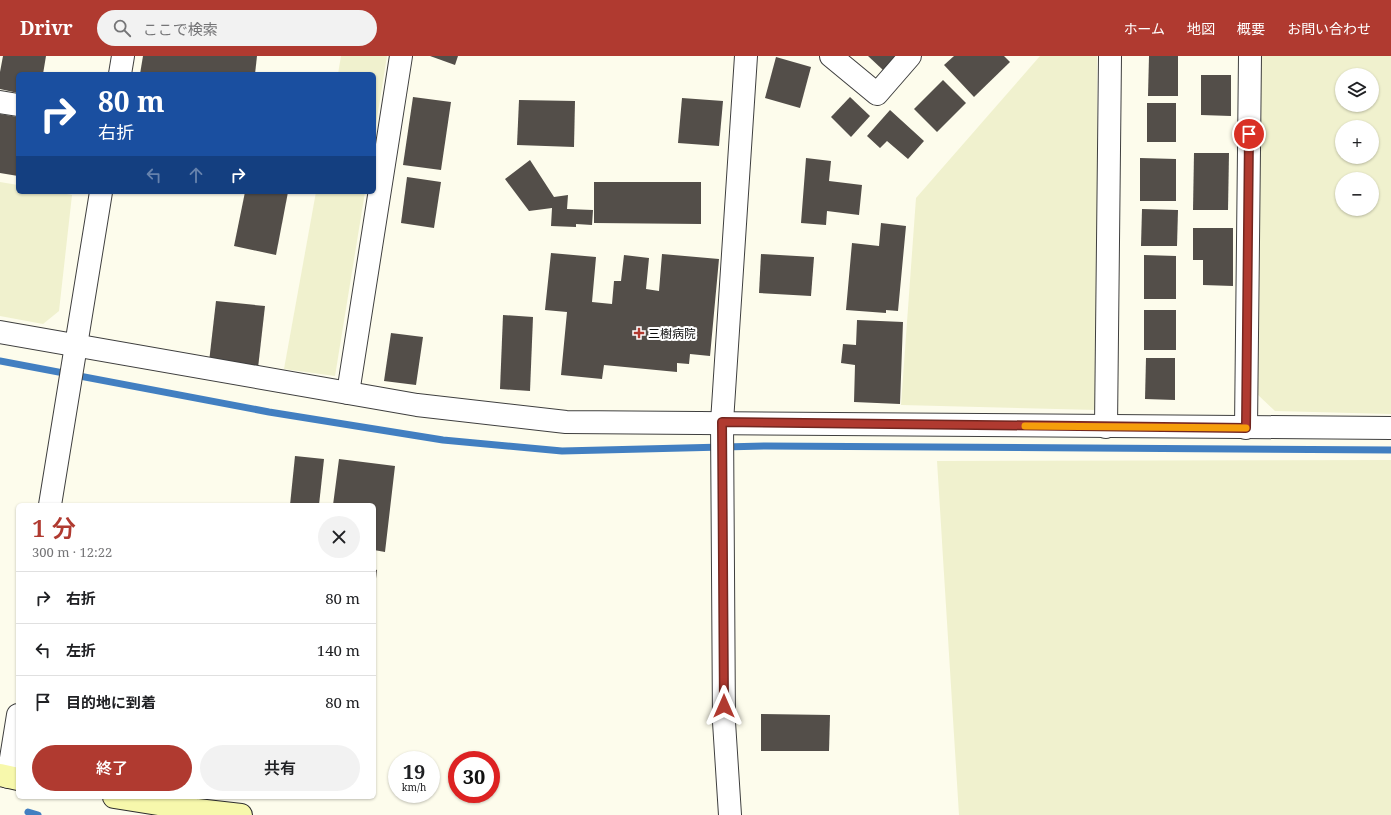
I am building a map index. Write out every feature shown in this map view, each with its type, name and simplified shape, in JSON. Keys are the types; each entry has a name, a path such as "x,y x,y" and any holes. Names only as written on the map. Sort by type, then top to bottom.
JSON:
{"main road":[{"path":"127,799 197,810 242,815"}],"street":[{"path":"120,72 123,56"},
{"path":"348,393 401,56"},
{"path":"730,815 724,722 722,422 746,56"},
{"path":"830,56 877,94 910,56"},
{"path":"1106,427 1110,56"},
{"path":"1246,428 1250,56"},
{"path":"0,102 16,105"},
{"path":"50,503 101,194"},
{"path":"0,332 74,354 348,393 417,405 566,422 1391,428"},
{"path":"9,777 16,729"}],"green space":[{"path":"341,56 387,56 376,125 376,72 338,72"},
{"path":"1040,56 1097,56 1097,410 901,405 916,198"},
{"path":"1259,56 1391,56 1391,414 1275,411 1256,393"},
{"path":"0,182 16,185 16,194 72,195 59,311 43,324 0,316"},
{"path":"316,194 365,194 335,376 284,369"},
{"path":"1391,460 1391,815 959,815 937,461"}],"building":[{"path":"3,56 46,56 43,72 16,72 16,93 0,89 0,72"},
{"path":"143,56 257,56 255,72 140,72"},
{"path":"430,56 458,56 455,65"},
{"path":"868,56 897,56 883,70"},
{"path":"954,56 1004,56 1010,62 974,97 944,65"},
{"path":"1149,56 1178,56 1178,96 1148,96"},
{"path":"776,57 811,67 800,108 765,98"},
{"path":"1201,75 1231,75 1231,116 1201,115"},
{"path":"943,80 966,103 937,132 914,109"},
{"path":"413,97 451,102 441,170 403,165"},
{"path":"850,97 870,116 851,137 831,117"},
{"path":"682,98 723,101 719,146 678,143"},
{"path":"519,100 575,101 574,147 517,145"},
{"path":"1147,103 1176,103 1176,142 1147,142"},
{"path":"890,110 924,141 908,159 887,141 880,148 867,136"},
{"path":"0,114 16,117 16,176 0,173"},
{"path":"1194,153 1229,153 1228,210 1193,210"},
{"path":"806,158 831,161 829,181 862,185 859,215 827,211 826,225 801,223"},
{"path":"1140,158 1176,159 1176,201 1140,201"},
{"path":"530,160 554,197 568,195 567,209 593,210 592,225 576,224 576,227 551,226 552,208 529,211 505,179"},
{"path":"407,177 441,182 434,228 401,223"},
{"path":"594,182 701,182 701,224 594,223"},
{"path":"245,194 288,194 276,255 234,246"},
{"path":"1142,209 1178,210 1177,246 1141,246"},
{"path":"881,223 906,226 898,311 886,310 886,313 846,310 852,243 879,246"},
{"path":"1193,228 1233,228 1233,286 1203,285 1203,260 1193,260"},
{"name":"三樹病院","path":"551,253 596,257 592,302 612,304 614,281 621,281 624,255 649,258 646,289 659,291 662,254 719,259 710,356 690,354 689,364 677,363 677,372 604,365 602,379 561,375 567,312 545,310"},
{"path":"761,254 814,257 811,296 759,293"},
{"path":"1144,255 1176,256 1176,299 1144,299"},
{"path":"216,301 265,306 258,368 209,362"},
{"path":"1144,310 1176,310 1176,350 1144,350"},
{"path":"503,315 533,317 530,391 500,389"},
{"path":"857,320 903,322 900,404 854,402 855,365 841,363 843,344 856,345"},
{"path":"391,333 423,337 416,385 384,381"},
{"path":"1146,358 1175,358 1175,400 1145,399"},
{"path":"295,456 324,459 319,503 290,503"},
{"path":"339,459 395,466 385,552 376,550 376,503 333,503"},
{"path":"761,714 830,715 829,751 761,751"}],"waterway":[{"path":"0,361 269,412 443,440 562,451 765,446 1391,450"},
{"path":"28,812 38,815"}],"slow traffic":[{"path":"1025,426 1246,428"}],"place":[{"name":"三樹病院","path":"639,333"}],"route":[{"path":"724,706 722,422 1246,428 1249,134"}]}
